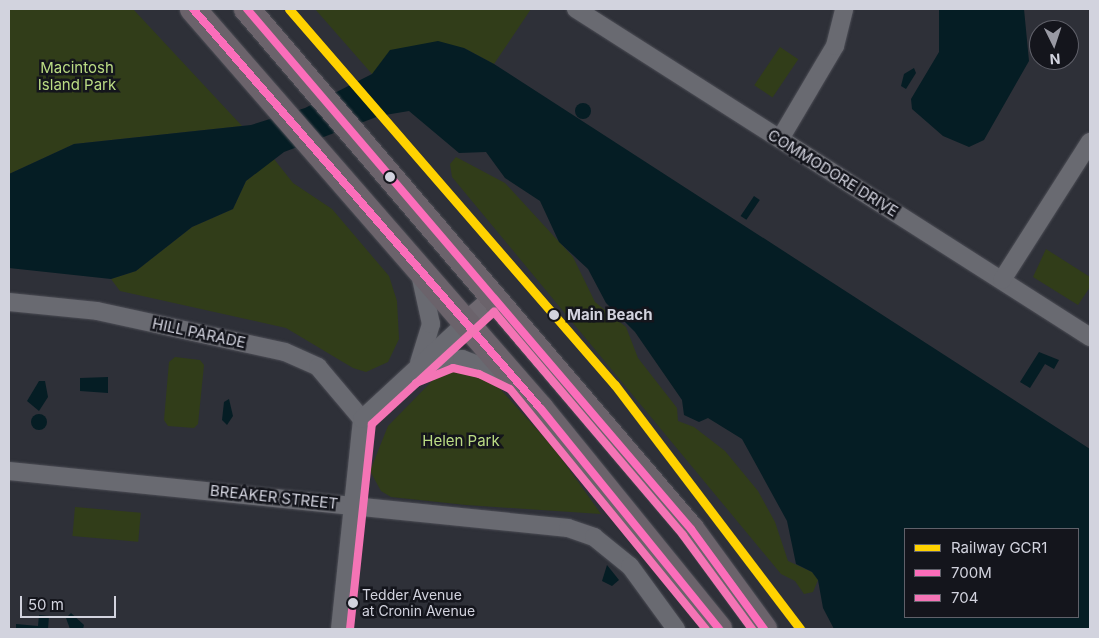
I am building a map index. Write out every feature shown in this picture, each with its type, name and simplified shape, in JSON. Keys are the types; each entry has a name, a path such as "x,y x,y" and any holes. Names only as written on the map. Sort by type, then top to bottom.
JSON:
{"highway":[{"path":"194,9 516,381 718,629"},
{"path":"247,9 691,529 764,629"}],"main road":[{"path":"466,323 495,298"}],"street":[{"name":"COMMODORE DRIVE","path":"578,9 1090,337"},
{"path":"780,139 835,46 844,9"},
{"path":"1002,280 1090,142"},
{"path":"418,268 431,324 418,368"},
{"name":"HILL PARADE","path":"9,302 97,311 286,352 318,367 362,419"},
{"path":"340,629 362,419 466,323"},
{"path":"418,368 462,359 516,381"},
{"name":"BREAKER STREET","path":"9,470 353,504 568,528 594,537 630,566 676,629"}],"green space":[{"name":"Macintosh Island Park","path":"9,9 133,9 242,126 74,144 9,174"},
{"path":"315,9 531,9 494,64 464,48 372,74"},
{"path":"780,47 798,59 773,97 754,85"},
{"path":"456,157 505,183 573,257 595,302 626,327 638,358 677,408 678,421 694,427 725,451 758,491 775,522 788,561 812,572 818,580 813,592 804,594 795,581 781,574 452,177 450,164"},
{"path":"274,159 293,183 332,209 389,276 397,301 399,339 388,362 366,372 353,368 286,328 120,291 111,279 136,271 192,227 233,209 246,181"},
{"path":"1046,249 1090,277 1090,287 1078,305 1033,277"},
{"path":"175,357 200,360 204,365 198,424 194,428 168,426 164,420 169,362"},
{"name":"Helen Park","path":"471,367 491,379 554,448 601,514 466,505 391,497 381,491 370,471 388,426 434,379 448,369"},
{"path":"75,507 141,513 138,542 72,536"}],"water":[{"path":"939,9 1024,9 1029,61 984,140 969,147 943,136 912,109 911,99 939,52"},
{"path":"438,41 464,48 494,64 1090,449 1090,629 834,629 823,608 818,580 812,572 796,564 787,521 742,439 708,418 699,422 684,415 682,400 635,332 606,303 588,269 559,242 540,201 505,178 486,152 459,153 409,111 379,116 284,152 246,181 233,209 192,227 136,271 111,279 9,268 9,174 74,144 251,125 305,108 372,74 390,50"},
{"path":"914,68 916,73 906,89 901,86 904,74"},
{"path":"583,103 591,111 583,119 575,111"},
{"path":"754,196 760,200 746,220 741,216"},
{"path":"1039,352 1059,360 1054,369 1045,364 1030,388 1020,382"},
{"path":"108,377 108,393 80,391 80,378"},
{"path":"39,381 45,381 48,397 39,411 27,401"},
{"path":"229,399 233,416 227,425 222,420 224,402"},
{"path":"39,414 45,416 47,422 45,428 39,430 33,428 31,422 33,416"},
{"path":"607,565 619,580 612,586 602,581"},
{"path":"71,613 84,625 83,629 70,629 66,618"},
{"path":"39,615 49,616 48,629 16,629 16,624 38,626"}],"rail line":[{"name":"GCR1","path":"289,9 615,385 800,629"}],"transit line":[{"name":"700M","path":"193,9 541,409 719,629"},
{"name":"700M","path":"247,9 691,529 764,629"},
{"name":"704","path":"350,629 372,424 494,312 683,535 752,629"},
{"name":"704","path":"416,383 453,368 479,374 510,389 706,629"}],"place":[{"name":"Main Beach","path":"554,315"},
{"name":"Tedder Avenue at Cronin Avenue","path":"353,603"}]}
